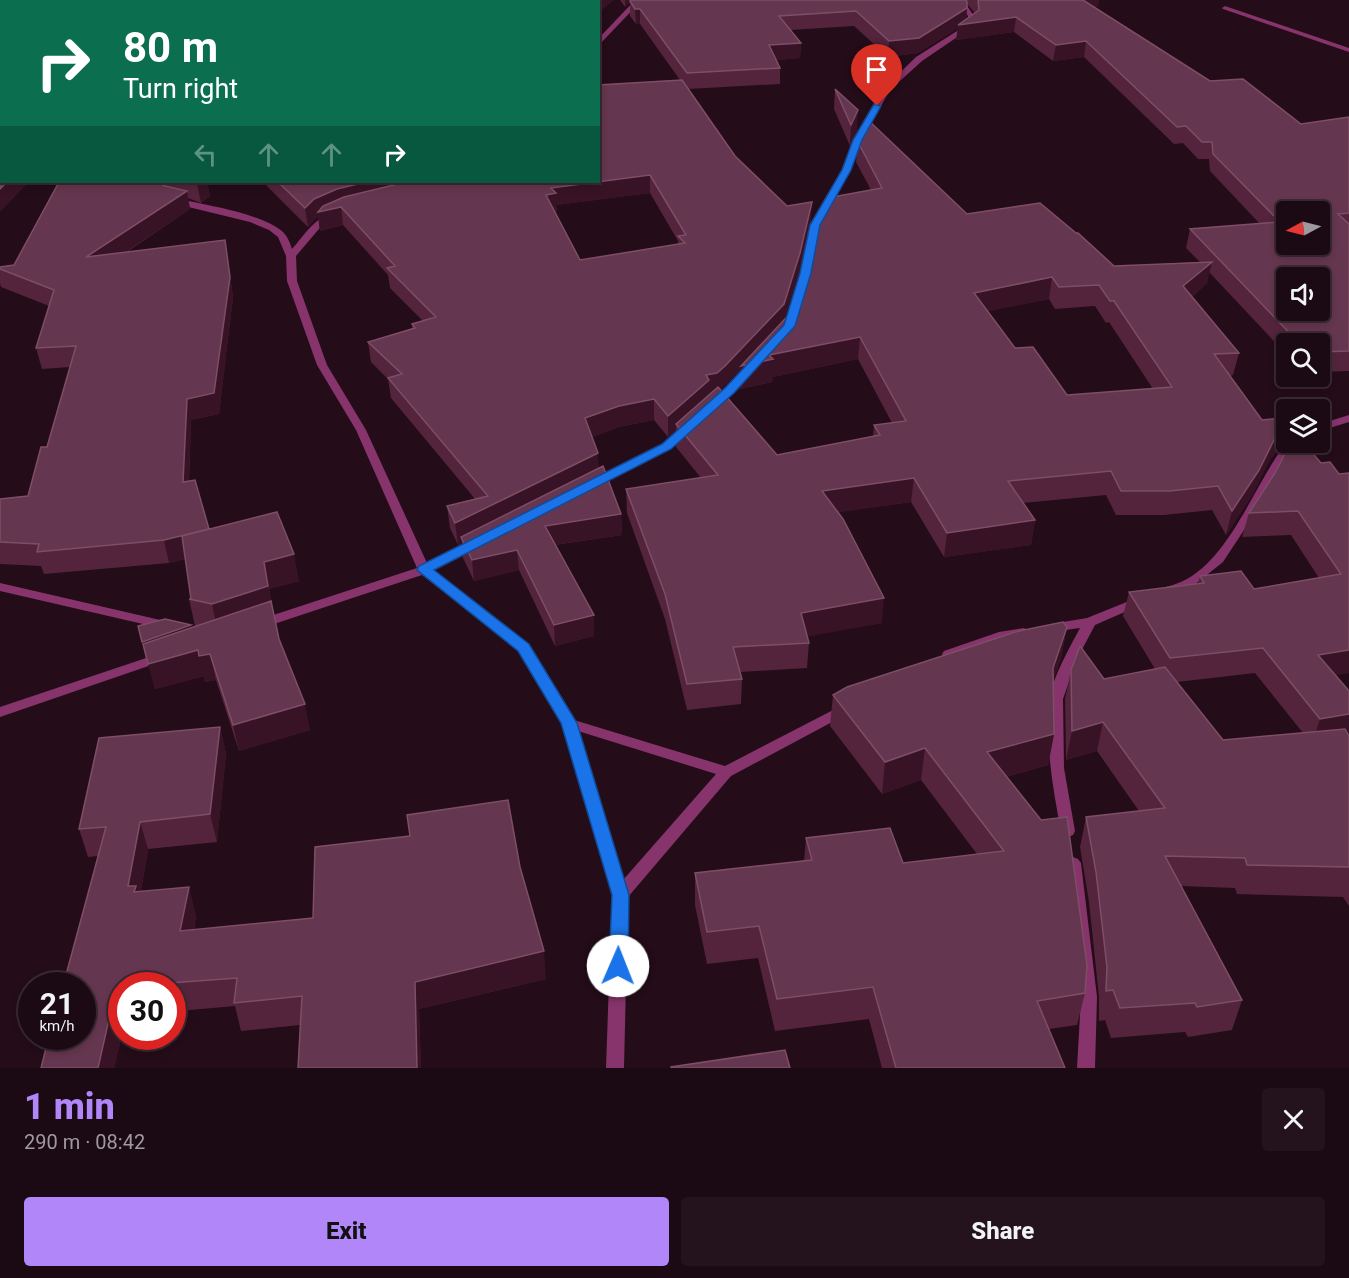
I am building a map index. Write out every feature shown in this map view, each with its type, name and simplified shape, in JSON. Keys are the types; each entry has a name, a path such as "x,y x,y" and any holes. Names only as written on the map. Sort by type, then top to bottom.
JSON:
{"street":[{"path":"600,42 639,0"},
{"path":"782,334 790,326 806,273 815,225 847,170 858,140 887,88 919,59 972,25 971,16 960,0"},
{"path":"1225,8 1349,50"},
{"path":"162,195 173,200 253,220 272,228 282,236 291,256 292,281 322,366 361,430 424,570 524,647 569,723 620,895 615,1068"},
{"path":"291,256 321,221 343,211"},
{"path":"582,489 667,447 760,358"},
{"path":"1330,425 1349,418"},
{"path":"941,657 1004,635 1090,622 1189,583 1219,559 1261,495 1277,462 1284,453"},
{"path":"250,627 424,570 487,537"},
{"path":"0,587 184,630"},
{"path":"1086,1068 1089,997 1079,902 1057,768 1056,699 1070,658 1090,622"},
{"path":"0,712 174,653"},
{"path":"620,895 726,772 855,704"},
{"path":"569,723 726,772"}],"building":[{"path":"631,0 966,0 967,8 919,38 889,41 856,11 779,16 801,43 769,45 780,68 687,73 640,9 635,9"},
{"path":"978,0 1083,0 1210,81 1243,79 1301,124 1349,117 1349,213 1338,214 1349,224 1349,351 1330,352 1330,333 1289,333 1278,321 1330,321 1330,267 1276,267 1276,319 1190,229 1276,222 1276,255 1330,255 1330,201 1276,201 1276,218 1213,154 1212,142 1202,142 1186,126 1177,127 1086,41 1056,45 1016,17 958,25 979,10"},
{"path":"682,80 735,156 787,206 812,202 800,253 784,304 725,366 717,373 706,375 709,380 668,416 654,399 619,406 585,418 598,453 455,523 447,506 488,496 388,378 402,374 368,342 415,328 412,324 436,317 387,268 395,266 341,207 318,212 323,206 344,197 402,183 589,183 551,188 556,193 546,195 580,260 685,243 678,236 686,235 650,175 600,182 600,85"},
{"path":"835,89 858,110 851,125"},
{"path":"867,119 967,214 1040,203 1114,266 1212,262 1183,286 1239,353 1214,354 1262,420 1276,419 1276,437 1259,470 1232,511 1218,486 1169,491 1121,491 1111,471 1008,481 1035,520 947,533 914,478 822,491 843,519 884,598 801,613 809,643 733,647 742,679 687,684 665,594 626,489 718,475 676,424 718,387 777,455 880,435 874,425 906,421 860,337 769,355 773,359 741,366 798,305 814,252 822,205 827,198 882,188 858,142","holes":["1052,277 1059,287 1099,285 1110,301 1114,301 1172,387 1067,395 1033,347 1015,348 974,293"]},
{"path":"58,183 159,183 187,191 86,257 225,240 230,277 214,393 187,399 183,482 195,480 209,529 164,540 37,552 39,544 0,542 0,499 28,496 41,447 47,447 76,346 36,348 54,290 0,269 0,267 14,265"},
{"path":"279,183 362,183 337,189 314,199 305,208"},
{"path":"1285,453 1312,453 1321,463 1330,462 1339,474 1349,473 1349,650 1318,655 1349,691 1349,714 1320,719 1263,648 1170,658 1129,592 1204,583 1200,576 1241,571 1254,589 1341,574 1298,511 1249,513"},
{"path":"603,466 621,514 545,526 594,615 554,625 517,550 472,560 461,537"},
{"path":"277,512 294,554 264,562 268,586 212,604 189,599 191,599 182,536"},
{"path":"271,601 279,639 305,704 233,725 210,654 199,656 198,650 148,664 143,644"},
{"path":"165,619 191,625 142,642 138,626"},
{"path":"1063,622 1067,627 1053,668 1054,734 987,752 1041,820 1067,817 1087,965 1085,993 1037,1001 1065,1068 896,1068 873,987 777,999 759,926 707,932 695,873 812,860 806,838 890,828 903,863 1004,851 925,748 885,762 833,695 847,687 1019,631"},
{"path":"1080,646 1104,679 1165,667 1223,740 1345,729 1349,736 1349,867 1247,865 1245,858 1165,856 1242,1000 1197,1007 1195,1003 1120,1008 1113,990 1106,991 1107,967 1096,872 1086,817 1165,808 1103,722 1072,731 1071,670"},
{"path":"220,727 210,814 140,822 128,886 136,886 134,892 189,887 180,931 313,918 315,847 410,836 407,815 508,800 520,867 544,951 415,982 417,1068 298,1068 302,996 234,1003 237,978 186,982 186,972 108,972 108,1024 98,1068 41,1068 46,1050 96,1050 96,972 67,972 106,827 79,829 99,738"},
{"path":"785,1050 790,1068 671,1068 671,1067"}],"route":[{"path":"618,966 620,895 569,723 524,647 424,570 667,447 730,390 790,326 806,273 815,225 847,170 858,140 877,106"}]}
